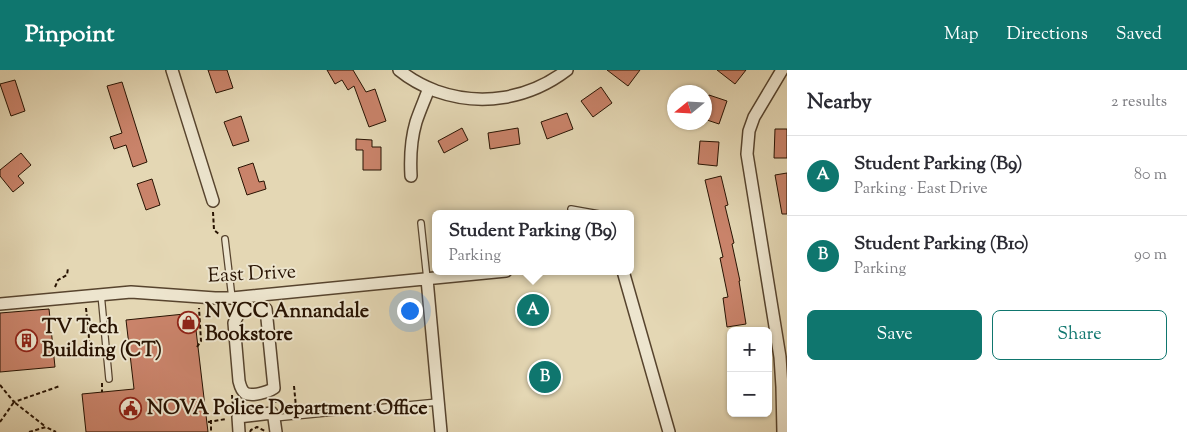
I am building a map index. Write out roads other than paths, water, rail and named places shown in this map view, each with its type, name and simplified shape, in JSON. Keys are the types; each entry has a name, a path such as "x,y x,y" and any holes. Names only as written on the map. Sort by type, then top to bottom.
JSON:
{"street":[{"path":"172,70 213,201"},
{"path":"399,70 416,82 447,95 486,100 524,93 541,86 567,70"},
{"path":"782,70 754,117 749,132 747,154 784,357 782,387 783,432"},
{"path":"411,176 412,140 416,122 429,88"},
{"name":"East Drive","path":"0,304 138,292 232,298 466,275"},
{"path":"624,275 670,432"},
{"path":"427,279 441,432"},
{"path":"266,295 274,388 263,393 245,393 240,385 234,323 239,313 247,308 266,308"},
{"path":"232,298 239,313"},
{"path":"239,432 238,416 272,413 276,432"}],"lane":[{"path":"571,209 577,210"},
{"path":"422,223 427,279"},
{"path":"225,239 232,298"},
{"path":"100,294 109,379"},
{"path":"274,418 438,402"}],"place":[{"name":"Student Parking (B9)","path":"533,310"},
{"name":"NVCC Annandale Bookstore","path":"189,323"},
{"name":"TV Tech Building (CT)","path":"26,340"},
{"name":"Student Parking (B10)","path":"545,377"},
{"name":"NOVA Police Department Office","path":"131,409"}]}
